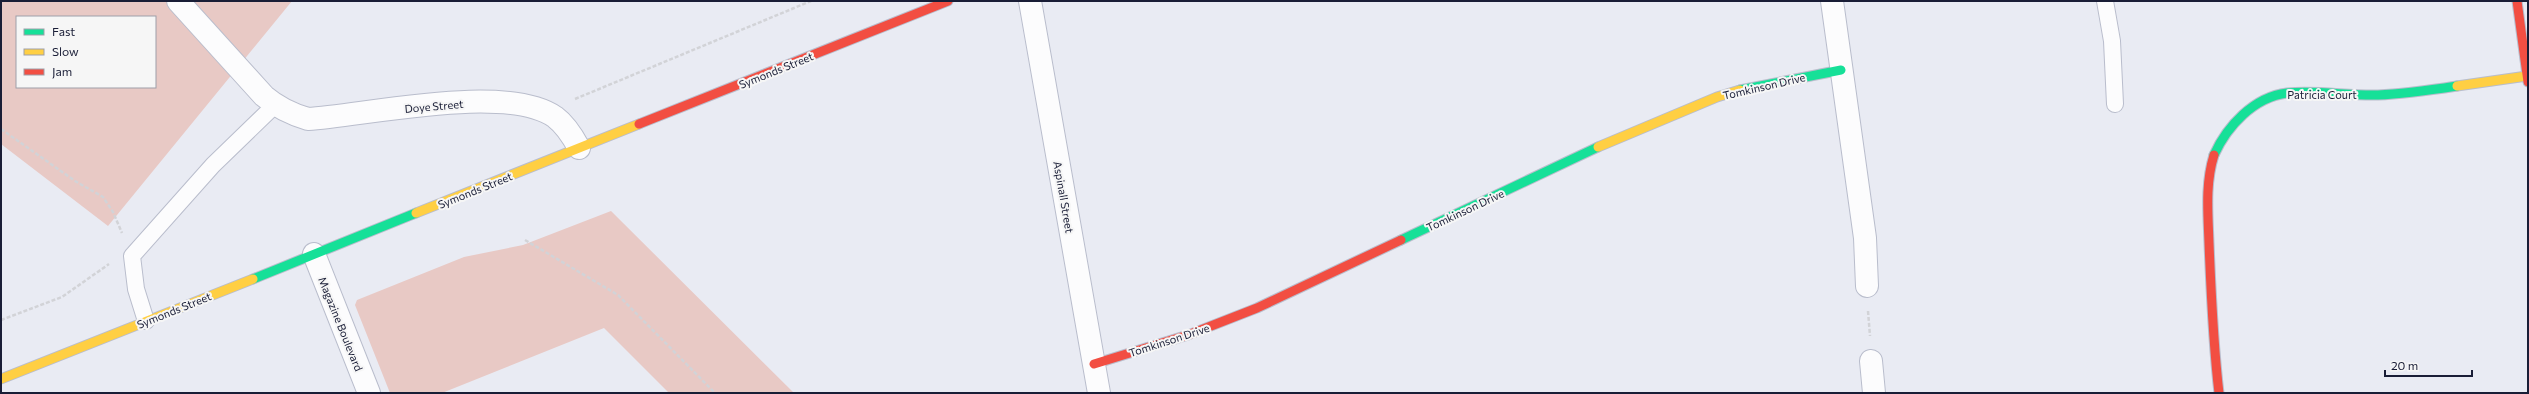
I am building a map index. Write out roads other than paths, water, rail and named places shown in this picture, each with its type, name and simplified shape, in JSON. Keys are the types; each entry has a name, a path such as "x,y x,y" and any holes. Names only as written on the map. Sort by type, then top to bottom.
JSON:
{"street":[{"name":"Doye Street","path":"178,1 249,79 275,105 308,119 452,103 488,102 527,106 555,117 567,129 579,148"},
{"name":"Symonds Street","path":"1,379 948,1"},
{"name":"Aspinall Street","path":"1030,1 1099,393"},
{"path":"1832,1 1865,238 1867,286"},
{"path":"2517,1 2528,79"},
{"name":"Tomkinson Drive","path":"1094,364 1174,340 1257,308 1614,138 1667,116 1758,85 1841,70"},
{"name":"Patricia Court","path":"2219,393 2210,289 2209,178 2214,155 2220,142 2237,120 2255,105 2273,96 2287,93 2379,95 2528,79"},
{"name":"Magazine Boulevard","path":"314,254 369,393"},
{"path":"1871,362 1874,393"}],"lane":[{"path":"2105,1 2112,41 2115,104"},
{"path":"146,321 136,289 132,256 213,165 275,105"}]}
